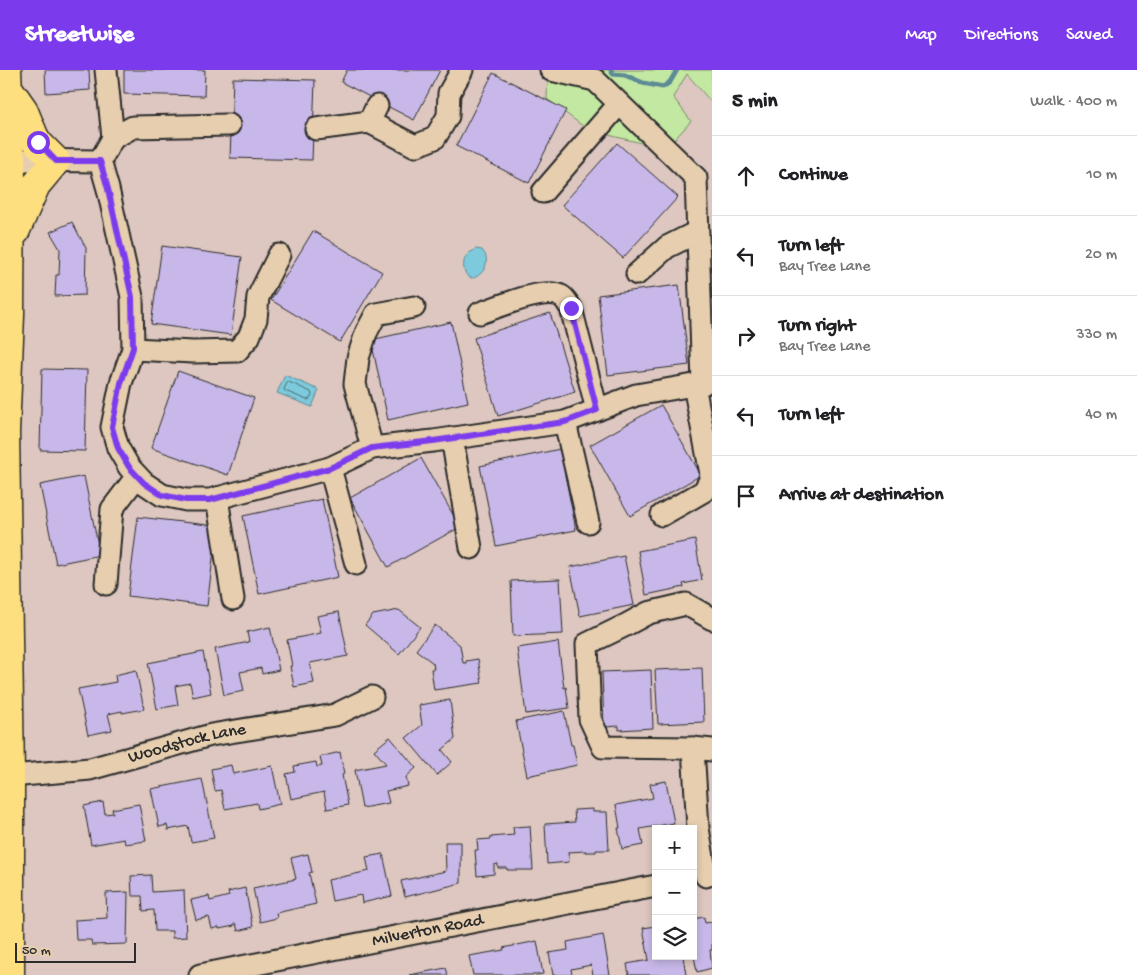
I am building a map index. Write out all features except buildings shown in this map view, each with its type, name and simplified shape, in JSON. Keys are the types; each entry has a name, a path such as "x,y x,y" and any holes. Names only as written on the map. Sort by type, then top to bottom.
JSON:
{"main road":[{"path":"7,78 34,136 56,161 36,185 11,240"},
{"path":"7,78 5,162 11,240 6,432 5,777 10,975"}],"street":[{"path":"106,70 113,138"},
{"path":"316,129 373,114 414,146 435,138 448,116 449,93 462,70"},
{"path":"229,125 133,128 113,138 100,161 132,297 133,348 121,383 112,427 118,448 129,467 144,483 162,495 186,500 210,500 330,468 372,448 565,422 636,395 703,384 696,178 595,80 551,70"},
{"path":"543,192 619,104"},
{"path":"5,162 100,161"},
{"path":"637,274 667,247 698,232"},
{"path":"133,348 201,352 237,351 249,337 256,320 258,297 279,255"},
{"path":"480,313 535,295 553,293 563,296 571,308 597,410"},
{"path":"372,448 355,384 358,358 366,333 376,314 414,307"},
{"path":"662,515 704,491 711,474 694,386"},
{"path":"565,422 588,522"},
{"path":"452,438 472,548"},
{"path":"330,468 356,564"},
{"path":"106,584 112,509 137,476"},
{"path":"217,498 233,598"},
{"path":"704,877 698,828 702,749 603,747 590,719 587,644 648,613 686,604 712,619"},
{"name":"Woodstock Lane","path":"5,777 90,769 211,735 335,715 372,696"},
{"name":"Milverton Road","path":"200,975 652,887"}],"green space":[{"path":"548,70 712,70 712,103 687,74 673,97 691,121 666,149 588,130 547,99"}],"water":[{"path":"476,249 482,250 486,258 486,264 480,274 471,278 465,272 464,263 469,253"},
{"path":"285,375 319,390 312,407 277,393"}],"waterway":[{"path":"611,70 613,74 625,75 643,83 663,87 670,82 677,70"}],"route":[{"path":"38,142 56,161 100,161 132,297 133,348 121,383 112,427 118,448 129,467 144,483 162,495 186,500 210,500 330,468 372,448 565,422 597,410 571,308"}]}
